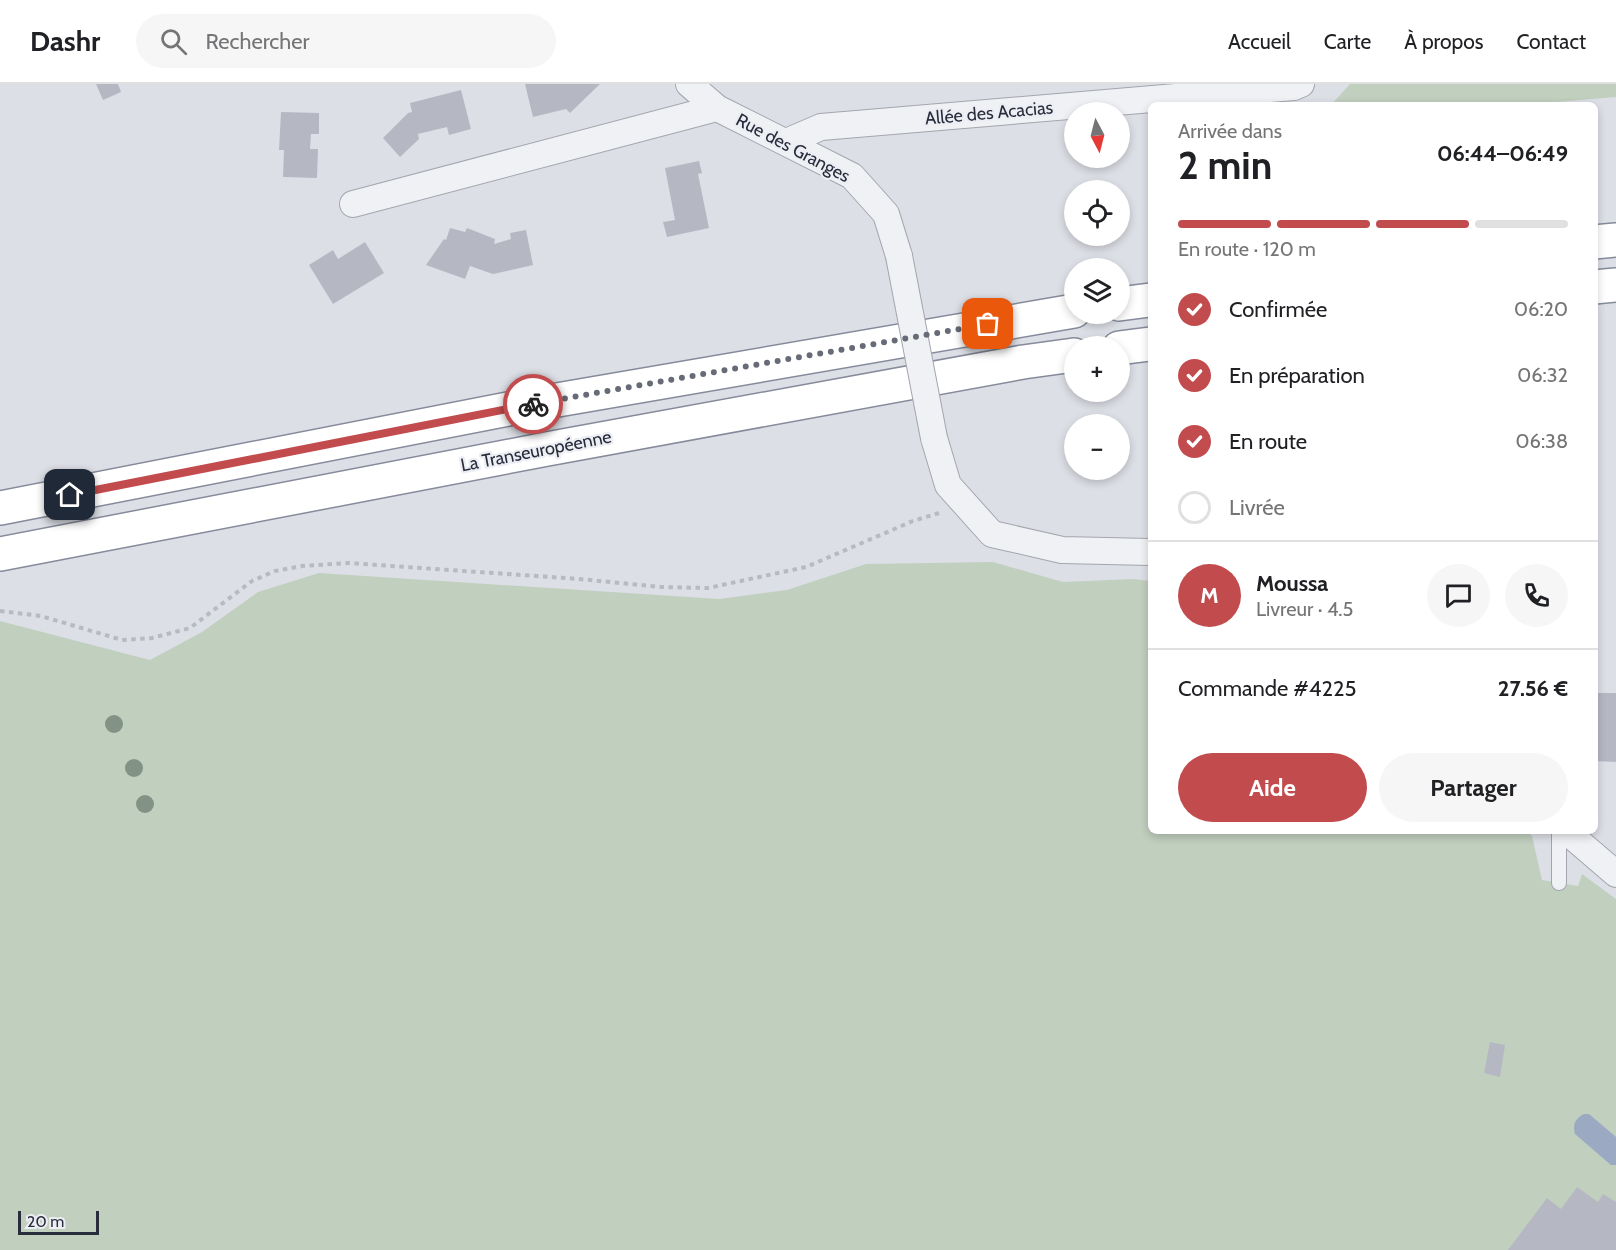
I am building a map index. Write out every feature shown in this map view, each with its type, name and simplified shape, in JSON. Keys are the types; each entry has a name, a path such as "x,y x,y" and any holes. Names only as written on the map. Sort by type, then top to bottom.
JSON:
{"highway":[{"path":"1598,242 1616,240"},
{"path":"1598,287 1616,285"},
{"path":"1130,303 1148,300"},
{"path":"0,508 534,404 1064,313"},
{"path":"1130,347 1148,344"},
{"name":"La Transeuropéenne","path":"0,554 547,448 1064,356"}],"street":[{"name":"Rue des Granges","path":"689,84 717,108 852,176 886,214 899,256 934,438 948,485 965,504"},
{"name":"Allée des Acacias","path":"786,142 821,128 1294,87 1301,84"},
{"path":"353,204 717,108"},
{"path":"965,504 992,534 1062,550 1148,552"},
{"path":"1569,834 1616,874"}],"lane":[{"path":"1558,834 1559,883"}],"path":[{"path":"0,611 41,616 122,640 152,638 190,628 252,581 275,571 302,566 349,563 661,587 708,588 806,567 913,521 965,504"}],"green space":[{"path":"1350,84 1616,84 1616,97 1556,102 1334,102"},
{"path":"993,562 1063,582 1134,579 1148,581 1148,834 1530,834 1542,880 1578,886 1582,874 1616,899 1616,1250 0,1250 0,621 150,660 202,632 258,592 319,573 719,599 787,590 866,564"}],"water":[{"path":"1584,1114 1589,1114 1616,1137 1616,1165 1611,1165 1575,1134 1575,1122"}],"building":[{"path":"96,84 118,84 121,92 103,100"},
{"path":"525,84 600,84 570,113 566,109 533,117"},
{"path":"461,90 471,129 449,135 447,127 418,134 419,139 400,157 383,138 408,113 412,112 410,103"},
{"path":"281,112 319,113 319,134 311,134 310,149 318,149 317,178 283,177 284,150 279,150"},
{"path":"699,161 702,173 698,174 709,228 667,237 663,222 675,220 665,168"},
{"path":"450,228 465,232 467,228 495,239 494,244 511,239 510,233 526,230 533,265 493,274 470,266 465,279 426,265 444,239 446,240"},
{"path":"365,242 384,273 333,304 309,265 333,250 338,259"},
{"path":"1598,693 1616,693 1616,762 1598,761"},
{"path":"1490,1042 1505,1045 1500,1077 1484,1073"},
{"path":"1577,1187 1598,1202 1603,1194 1616,1202 1616,1250 1508,1250 1547,1198 1561,1209"}],"way so far":[{"path":"533,404 988,324"}],"route":[{"path":"70,495 533,404"}]}
